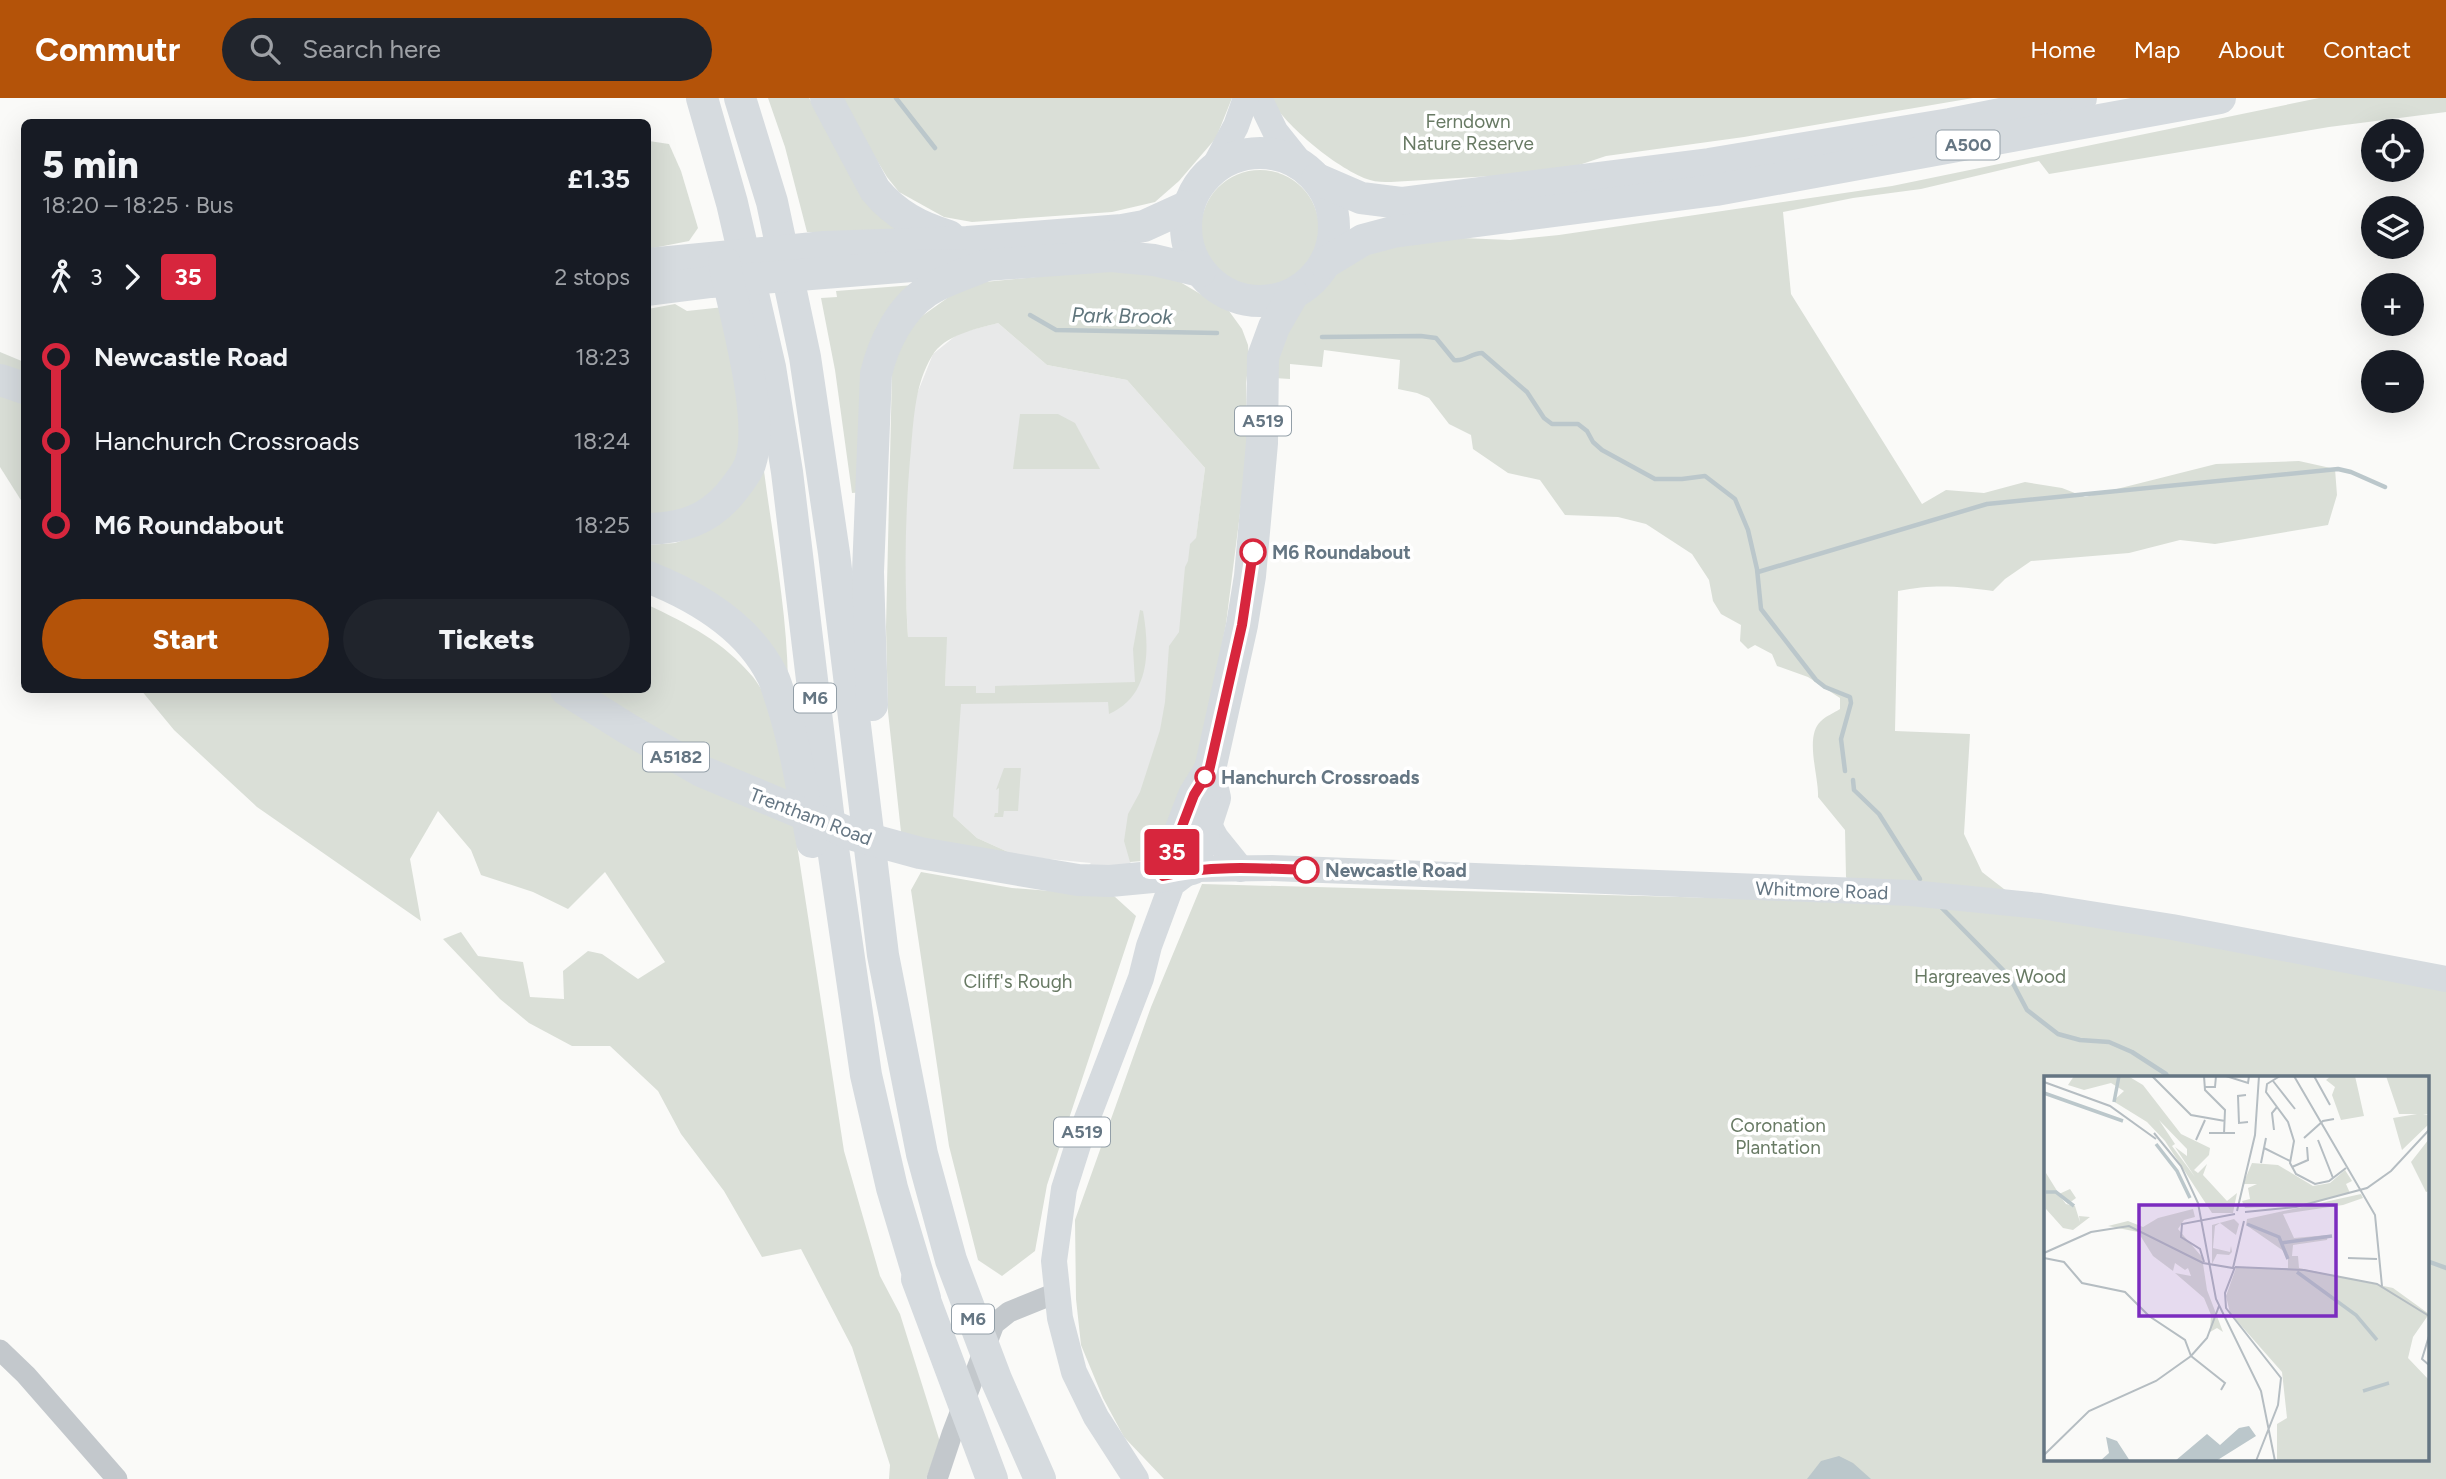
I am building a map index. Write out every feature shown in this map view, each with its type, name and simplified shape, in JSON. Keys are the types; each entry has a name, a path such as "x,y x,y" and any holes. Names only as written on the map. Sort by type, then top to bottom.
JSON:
{"highway":[{"path":"651,529 679,527 717,508 736,487 750,464 754,442 753,406 748,378 711,203 682,98"},
{"name":"M6","path":"702,98 732,203 770,367 792,512 829,821 866,1075 892,1188 925,1298"},
{"name":"M6","path":"740,98 772,202 805,357 834,553 883,955 922,1154 951,1260 996,1379 1040,1479"},
{"name":"M6","path":"826,98 875,190 885,202 918,225 977,254 1133,257 1200,271"},
{"name":"A500","path":"1310,173 1361,198 1401,203 1709,164 1950,124 2081,98"},
{"name":"A500","path":"1325,263 1363,240 1393,232 1716,190 2220,98"},
{"path":"1250,153 1278,155 1310,173 1328,198 1334,220 1334,235 1325,263 1311,281 1293,293 1263,302 1233,296 1214,286 1200,271 1188,247 1185,219 1198,186 1213,169 1237,156 1250,153"},
{"name":"M6","path":"651,264 708,270 827,260 912,266 1144,226 1188,206"},
{"name":"M6","path":"922,1154 901,951 875,746 870,669 868,572 876,374 884,347 910,307 977,254"},
{"name":"M6","path":"651,289 708,270"},
{"name":"A519","path":"1177,872 1194,795 1209,771 1242,625 1250,576 1262,443 1263,357 1274,327 1293,293"},
{"name":"A519","path":"1233,296 1252,329 1263,357"},
{"path":"0,380 21,387"},
{"name":"M6","path":"651,578 703,602 730,624 753,648 772,674 792,733 864,1127 887,1211 925,1298 992,1479"},
{"name":"Trentham Road","path":"571,693 701,771 854,835 920,853 1078,880 1110,881 1177,872"},
{"name":"A519","path":"1177,872 1208,823 1215,798 1209,771"}],"main road":[{"path":"1213,169 1236,126 1246,98"},
{"path":"1259,98 1275,131 1310,173"},
{"path":"1208,823 1216,838 1241,869"},
{"name":"Whitmore Road","path":"1177,872 1241,869 1911,893 2039,906 2172,927 2446,979"},
{"name":"A519","path":"1136,1479 1096,1417 1074,1372 1060,1318 1054,1261 1064,1189 1082,1132 1141,978 1138,944 1177,872"}],"street":[{"path":"937,1479 991,1330 998,1320 1009,1312 1056,1293"},
{"path":"0,1350 26,1375 117,1479"}],"shaded area":[{"path":"998,323 1047,365 1127,380 1205,468 1182,650 1130,862 1139,870 1083,871 1091,863 1017,856 977,838 953,816 945,687 946,637 908,637 905,506 915,399 933,354 959,333"},
{"path":"1839,1456 1853,1463 1871,1479 1807,1479 1821,1461"}],"green space":[{"path":"768,98 809,98 867,194 911,232 807,232 785,147"},
{"path":"839,98 1232,98 1216,138 1179,181 1155,202 1112,212 972,222 944,217 899,192"},
{"name":"Ferndown Nature Reserve","path":"1270,98 1973,98 1744,137 1606,156 1558,172 1377,182 1344,167 1314,146 1287,121"},
{"path":"2319,98 2446,98 2446,112 2391,119 2361,119 2361,123 2049,174 2039,161 1921,189 1853,198 1783,212 1791,294 1922,504 1946,490 1984,493 2025,482 2062,488 2085,497 2216,464 2299,461 2335,469 2337,495 2328,525 2215,544 2180,540 2129,553 2031,561 1993,591 1946,586 1898,591 1895,731 1970,734 1964,834 1982,872 2035,913 2446,987 2446,1479 1164,1479 1124,1437 1103,1398 1081,1345 1076,1299 1075,1220 1151,1007 1202,884 1863,902 1846,877 1845,830 1818,797 1814,736 1821,721 1840,709 1840,698 1808,677 1777,666 1772,654 1755,645 1748,649 1740,641 1741,625 1721,614 1713,601 1709,580 1692,554 1646,524 1618,517 1565,515 1540,480 1508,473 1473,449 1471,435 1449,424 1429,398 1398,389 1400,360 1324,350 1322,367 1290,364 1290,379 1274,378 1276,347 1291,315 1339,272 1373,250 1462,238 1510,240 1892,186"},
{"path":"651,141 669,144 681,171 698,228 689,241 651,248"},
{"path":"1260,170 1283,175 1302,187 1314,206 1319,229 1314,252 1302,271 1283,283 1260,288 1237,283 1218,271 1206,252 1201,229 1206,206 1218,187 1237,175"},
{"path":"1108,270 1170,276 1229,311 1242,329 1248,345 1248,450 1226,624 1200,756 1155,860 1130,862 1124,841 1128,814 1140,792 1160,730 1169,646 1179,632 1185,567 1190,544 1196,538 1205,468 1127,380 1047,365 998,323 952,338 937,349 926,367 914,413 906,520 908,637 947,637 945,686 976,686 976,693 995,693 995,686 1135,682 1133,649 1140,610 1143,611 1146,641 1144,671 1140,684 1123,706 1109,714 1108,702 961,704 953,816 977,838 1017,856 981,856 901,832 888,712 886,627 892,373 899,348 915,321 953,294 984,282"},
{"path":"914,285 896,304 865,492 852,493 835,370 821,298 837,297 836,291"},
{"path":"675,304 687,311 724,307 732,341 742,452 715,499 651,520 651,308"},
{"path":"0,352 21,361 21,500 0,467"},
{"path":"1020,414 1058,414 1075,423 1100,469 1013,469"},
{"path":"764,471 782,602 788,681 651,568 651,545 675,543 700,534"},
{"path":"651,607 718,644 742,665 759,685 782,747 844,1151 880,1276 900,1314 940,1442 926,1479 889,1479 890,1465 852,1347 801,1249 762,1257 724,1191 681,1134 658,1091 610,1046 572,1046 529,1023 500,999 443,939 461,932 478,956 523,962 530,997 564,999 563,971 588,951 602,954 638,979 665,962 605,872 568,909 533,892 481,875 471,850 438,811 410,859 421,921 257,807 174,730 143,693 651,693"},
{"path":"1004,768 1021,768 1018,811 1004,811 1003,817 994,817 995,813 998,813 999,788 996,790"},
{"name":"Cliff's Rough","path":"921,872 1012,888 1114,896 1136,916 1047,1185 1035,1251 1002,1276 978,1260 949,1146 911,890"}],"waterway":[{"name":"Park Brook","path":"896,98 935,148"},
{"name":"Park Brook","path":"1030,315 1056,330 1217,333"},
{"name":"Park Brook","path":"1322,337 1421,336 1436,338 1454,360 1482,353 1527,392 1544,418 1552,424 1578,424 1602,450 1655,479 1705,476 1735,499 1748,530 1757,569 1761,609 1816,680 1825,687 1850,697 1851,703 1841,739 1845,771"},
{"path":"1758,572 1987,504 2338,469 2385,487"},
{"name":"Park Brook","path":"1853,780 1854,790 1879,814 1920,879"},
{"name":"Park Brook","path":"1940,906 2009,976 2027,1010 2058,1034 2080,1040 2109,1042 2132,1052 2168,1076"},
{"name":"Park Brook","path":"2428,1261 2446,1268"}],"bus line":[{"name":"35","path":"1253,552 1242,625 1209,771 1194,795 1163,876 1192,869 1306,870"}],"place":[{"name":"M6 Roundabout","path":"1253,552"},
{"name":"Hanchurch Crossroads","path":"1205,777"},
{"name":"Newcastle Road","path":"1306,870"}],"park label":[{"name":"Hargreaves Wood","path":"1990,976"},
{"name":"Coronation Plantation","path":"1778,1136"}]}
